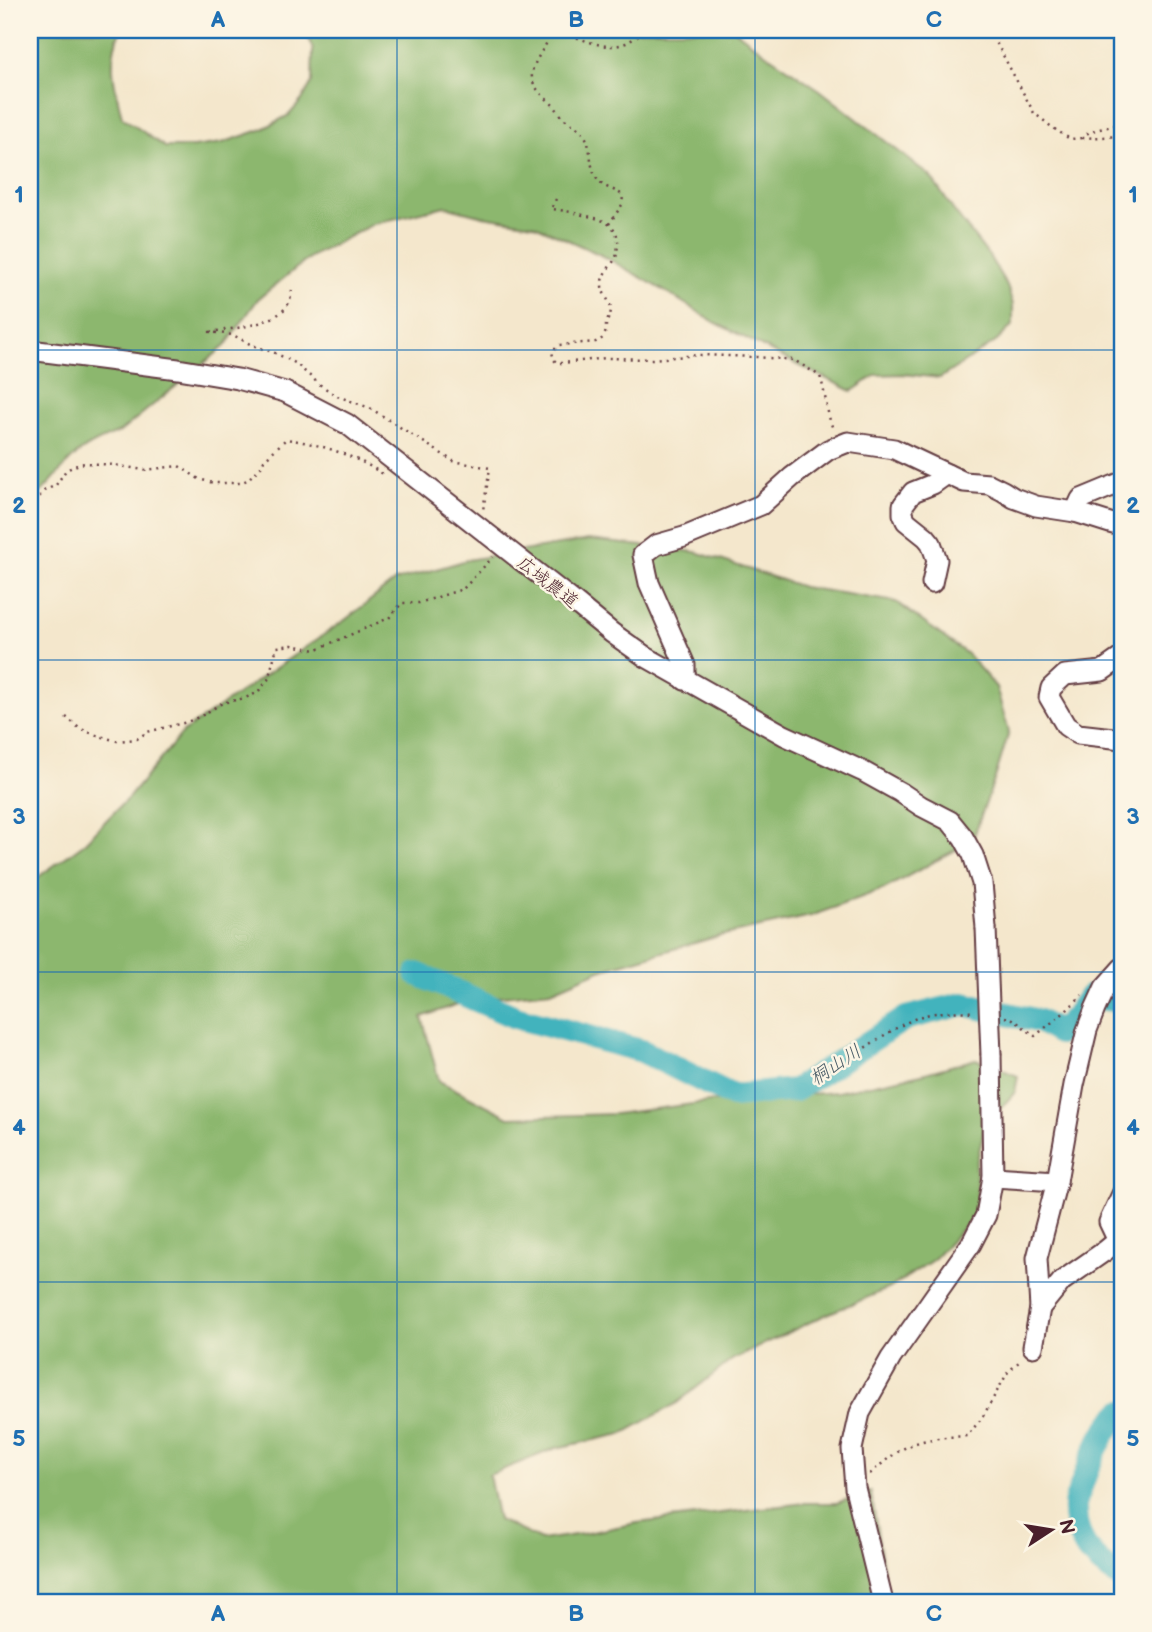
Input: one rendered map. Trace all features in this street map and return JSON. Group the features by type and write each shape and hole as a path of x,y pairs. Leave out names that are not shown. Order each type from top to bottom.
{"street":[{"name":"広域農道","path":"30,350 238,379 285,392 347,424 646,657 784,735 900,792 950,821 963,837 973,855 982,883 986,928 993,1177 986,1215 971,1244 891,1358 860,1413 852,1450 855,1488 883,1602"},
{"path":"685,680 685,665 649,583 643,555 656,545 684,537 761,505 828,450 848,442 894,449 964,482 989,484 1036,506 1075,512 1122,525"},
{"path":"932,583 937,560 931,543 906,521 903,505 913,492 933,484 947,474"},
{"path":"1075,512 1081,499 1122,482"},
{"path":"1122,657 1102,671 1065,675 1051,688 1049,697 1066,726 1078,734 1122,739"},
{"path":"1033,1347 1040,1308 1037,1258 1057,1181 1087,1030 1105,987 1122,968"},
{"path":"1051,1126 1062,1110 1069,1110"},
{"path":"993,1177 1057,1181"},
{"path":"1040,1308 1062,1281 1120,1239 1109,1222 1122,1194"}],"path":[{"path":"609,224 622,205 623,197 618,192 602,186 592,166 588,141 537,88 532,72 537,57 554,30 607,46 624,44 645,30"},
{"path":"992,30 1034,113 1070,139 1122,136"},
{"path":"1083,138 1089,132 1122,123"},
{"path":"556,199 551,209 594,216 609,224 618,241 617,256 606,270 602,281 602,288 612,308 606,334 596,342 559,345 552,352 557,363 607,358 652,359 698,355 794,360 820,376 832,427 837,437 848,442"},
{"path":"292,290 288,306 266,321 210,332 233,335 252,345 275,352 295,363 337,396 370,408 453,461 490,468 480,529"},
{"path":"30,507 44,492 57,485 66,470 86,463 144,470 178,466 199,479 212,483 240,483 261,467 264,460 286,439 328,448 360,460 383,475"},
{"path":"66,717 86,731 117,741 138,739 147,732 182,724 222,703 257,693 268,680 277,647 292,645 315,650 389,618 402,603 419,603 463,590 502,547"},
{"path":"855,1488 893,1453 917,1442 967,1436 982,1418 1008,1372 1033,1347"}],"green space":[{"path":"30,30 121,30 116,41 113,62 122,117 165,147 193,147 222,143 263,129 289,115 312,82 313,50 305,30 735,30 820,90 930,176 989,256 1007,286 1013,305 1013,325 997,341 940,378 903,374 876,375 852,391 716,323 603,256 533,224 483,216 445,206 373,224 310,257 258,299 225,346 120,432 92,444 76,455 30,502"},
{"path":"589,540 696,552 803,587 896,602 967,654 996,687 1009,732 972,841 886,888 811,916 719,936 600,970 551,991 472,999 422,1017 439,1081 509,1117 615,1114 724,1100 837,1092 922,1074 976,1059 1018,1076 1015,1092 985,1126 976,1165 978,1212 934,1259 890,1288 827,1314 733,1359 677,1403 622,1434 556,1448 489,1475 498,1520 541,1540 637,1523 805,1503 836,1503 871,1492 884,1573 884,1602 30,1602 30,883 82,845 129,797 183,732 345,620 395,581 467,560"}],"waterway":[{"name":"桐山川","path":"417,974 515,1017 642,1051 733,1096 795,1090 906,1018 963,1004 1039,1021 1059,1033 1089,997 1122,1001"},
{"path":"1122,1412 1097,1448 1075,1507 1078,1531 1088,1551 1122,1579"}]}
